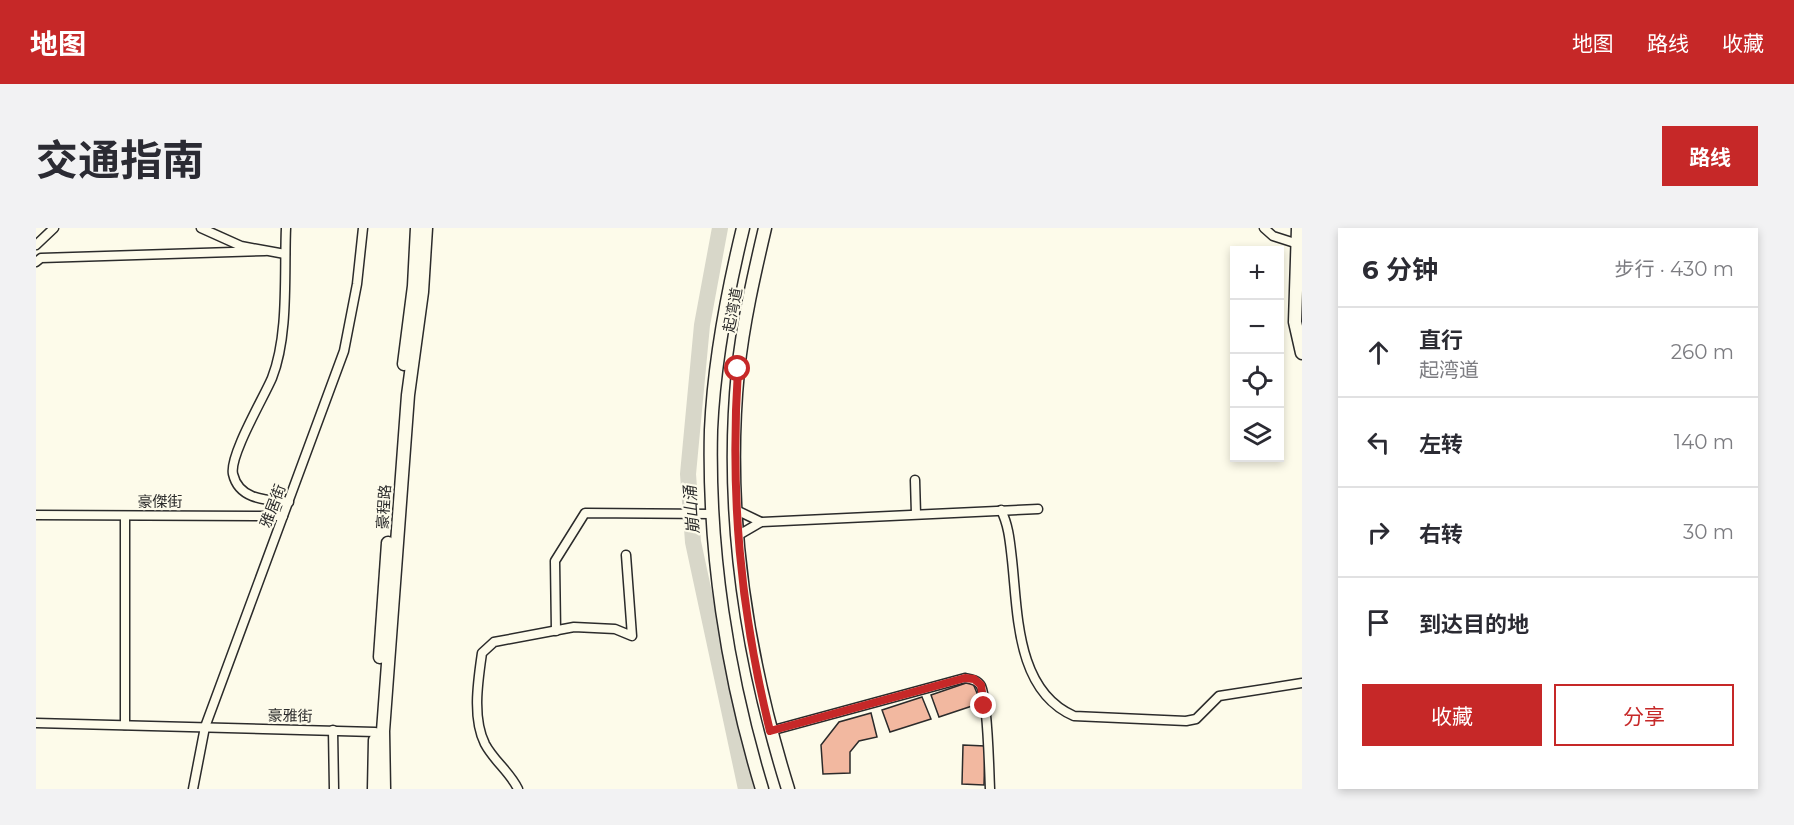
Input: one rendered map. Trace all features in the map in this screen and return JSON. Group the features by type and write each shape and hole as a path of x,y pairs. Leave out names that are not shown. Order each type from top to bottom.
{"street":[{"path":"36,245 54,228"},
{"path":"201,228 241,246 285,254"},
{"path":"286,228 284,319 273,375 238,450 232,471 244,494 263,500 289,502"},
{"name":"雅居街","path":"193,789 206,727 344,351 357,284 363,228"},
{"name":"豪程路","path":"374,789 375,732 400,389 414,286 417,228"},
{"name":"豪程路","path":"384,789 382,731 405,430 423,292 426,228"},
{"name":"起湾道","path":"743,228 727,295 718,360 711,430 707,514 727,645 762,789"},
{"name":"起湾道","path":"766,228 738,369 735,418 737,536 752,659 770,731 788,789"},
{"path":"1264,228 1279,238 1298,244"},
{"path":"1298,228 1295,322 1302,353"},
{"path":"36,262 42,258 266,251"},
{"path":"915,480 916,514"},
{"path":"737,536 761,522 1038,509"},
{"path":"736,510 761,522"},
{"path":"1001,510 1009,531 1022,646 1041,690 1063,711 1074,716 1186,721 1196,719 1218,696 1302,683"},
{"path":"556,631 555,561 585,513 707,514"},
{"name":"豪傑街","path":"36,515 283,516"},
{"path":"125,516 125,725"},
{"path":"518,789 513,777 486,745 478,720 482,652 494,642 574,627 615,629 632,636 626,555"},
{"path":"770,731 965,678 974,679 981,685 990,789"},
{"path":"36,723 206,727"},
{"name":"豪雅街","path":"206,727 375,732"},
{"path":"333,730 334,789"}],"building":[{"path":"972,681 981,703 939,717 931,695"},
{"path":"922,697 931,719 890,732 882,710"},
{"path":"871,713 877,737 859,741 850,752 850,773 823,774 821,745 839,722"},
{"path":"963,745 985,746 984,785 962,784"}],"waterway":[{"name":"崩山涌","path":"720,228 702,325 688,474 693,542 746,789"}],"route":[{"path":"738,369 735,484 743,600 752,659 770,731 965,678 974,679 981,685 984,706"}]}
